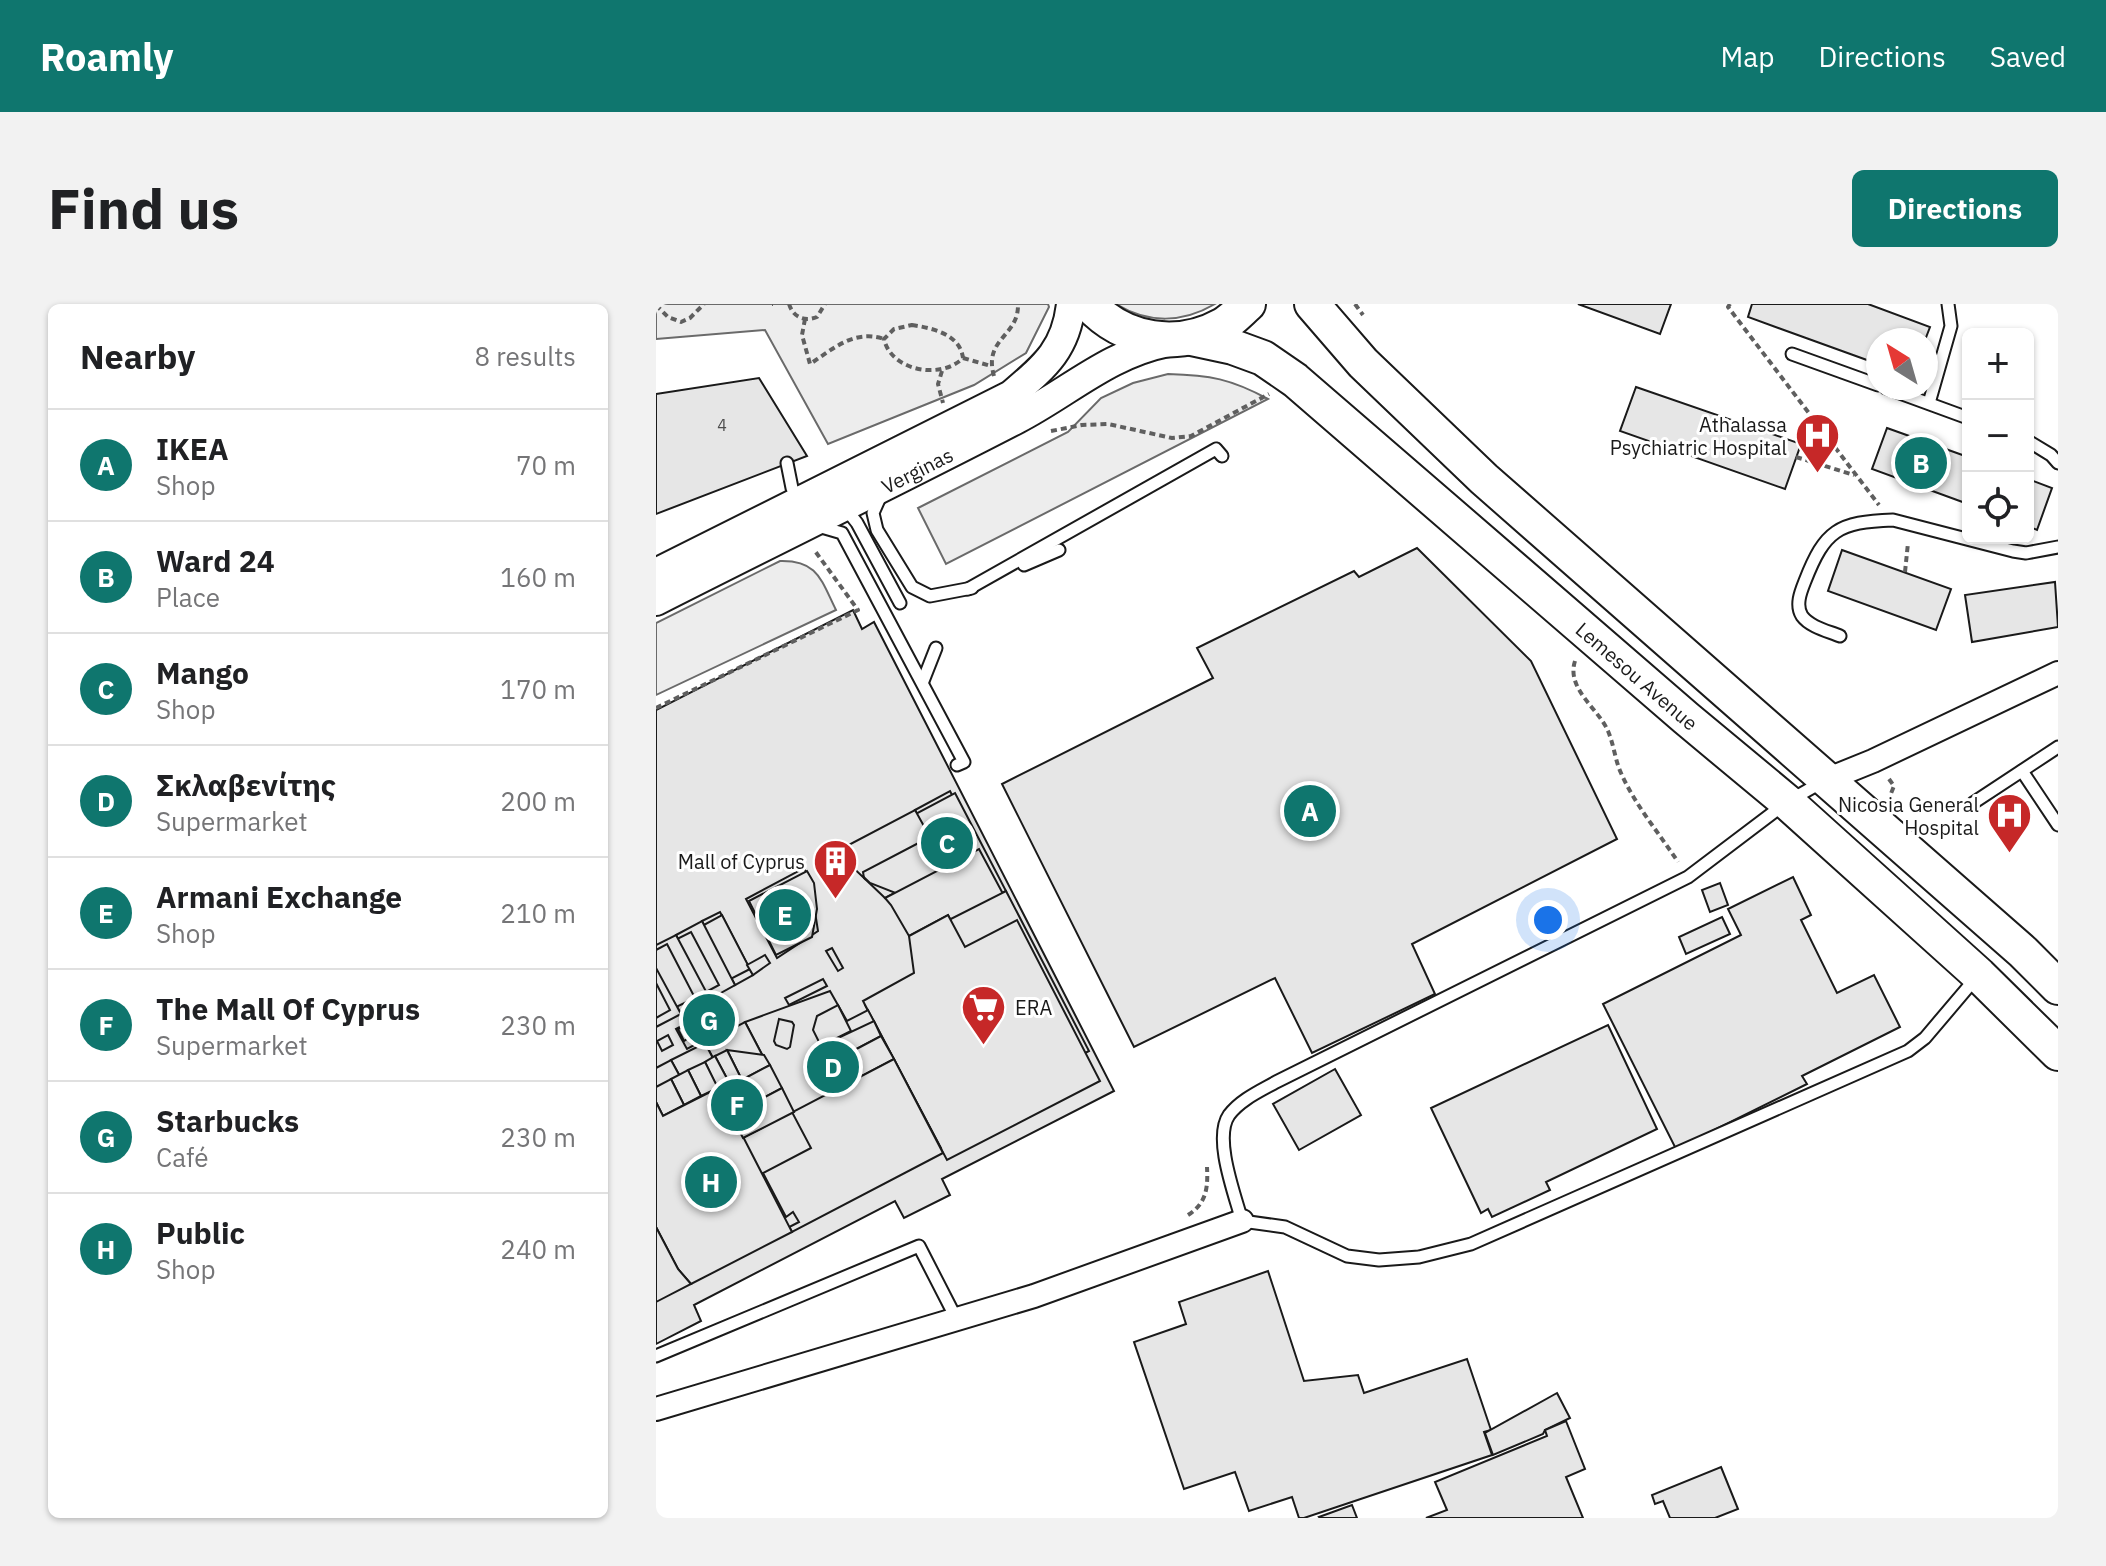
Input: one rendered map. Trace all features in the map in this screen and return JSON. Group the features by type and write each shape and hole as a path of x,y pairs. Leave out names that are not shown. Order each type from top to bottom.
{"main road":[{"name":"Lemesou Avenue","path":"1089,304 1115,326 1144,338 1183,339 1233,347 1263,358 1295,380 1787,802 1979,975 2058,1053"},
{"path":"1183,339 1225,324 1248,304"},
{"path":"1312,304 1363,363 1484,479 2023,952 2058,987"}],"street":[{"name":"Verginas","path":"656,573 800,528 1011,395 1048,364 1069,323 1071,304"},
{"name":"Verginas","path":"656,601 1022,416 1084,376 1141,347 1183,339"},
{"path":"1826,780 1873,761 2058,673"},
{"path":"656,1409 1034,1296 1242,1221"}],"lane":[{"path":"1929,403 1951,326 1948,304"},
{"path":"1792,354 1866,381"},
{"path":"1920,400 1962,416"},
{"path":"2034,445 2058,463"},
{"path":"968,589 1216,449 1222,456"},
{"path":"787,463 800,528 817,526 842,533 964,762 957,765"},
{"path":"885,487 873,513 877,530 912,587 930,596 968,589 1059,550"},
{"path":"840,509 850,514 857,523 900,603"},
{"path":"1840,636 1811,624 1800,611 1801,592 1817,551 1834,533 1844,528 1873,520 1890,520 1909,522 2013,551 2026,553 2058,547"},
{"path":"920,676 936,648"},
{"path":"1973,803 2058,747"},
{"path":"2022,771 2058,825"},
{"path":"1826,780 1787,802 1688,877 1276,1082 1243,1102 1224,1124 1223,1142 1242,1221 1285,1227 1347,1256 1379,1260 1419,1257 1471,1244 1908,1051 1925,1038 1979,975"},
{"path":"1953,893 1976,893 2058,971"},
{"path":"656,1356 919,1246 957,1320"}],"path":[{"path":"656,305 675,322 681,322 704,304"},
{"path":"789,304 794,314 805,319 817,317 825,304"},
{"path":"1000,385 991,366 992,353 997,342 1013,325 1018,304"},
{"path":"1730,304 1728,307 1890,520"},
{"path":"805,319 802,335 810,364 857,336 869,334 884,339"},
{"path":"884,339 894,329 912,325 924,327 955,342 962,350 963,358"},
{"path":"884,339 886,348 904,364 942,371 963,358"},
{"path":"963,358 991,366"},
{"path":"942,371 938,384 946,411"},
{"path":"1046,432 1108,424 1172,438 1191,436 1275,391"},
{"path":"1796,457 1857,476"},
{"path":"1905,572 1909,522"},
{"path":"656,708 858,610 800,528"},
{"path":"1575,661 1572,671 1580,692 1608,731 1620,772 1688,877"}],"shaded area":[{"path":"656,304 1048,304 1049,307 1026,353 974,385 828,444 765,330 656,339"},
{"path":"1116,304 1215,304 1191,315 1166,319 1140,315"},
{"path":"1168,374 1220,379 1268,399 946,564 918,508 1068,432 1101,398 1133,383"},
{"path":"780,561 803,564 817,574 836,610 656,695 656,623"}],"building":[{"path":"1578,304 1671,304 1660,334"},
{"path":"1752,304 1868,304 1930,327 1866,328 1866,360 1748,317"},
{"path":"759,378 807,456 656,514 656,394"},
{"path":"1636,387 1801,444 1785,489 1620,431"},
{"path":"1887,428 1962,455 1962,502 1872,469"},
{"path":"2034,481 2052,488 2037,530 2034,529"},
{"path":"1417,548 1531,661 1617,839 1412,944 1435,994 1312,1053 1275,978 1134,1047 1002,784 1213,678 1197,648 1354,571 1359,577"},
{"path":"1842,550 1951,589 1936,630 1828,591"},
{"path":"2055,582 2058,627 1972,642 1965,595"},
{"name":"Mall of Cyprus","path":"853,610 862,629 874,622 1114,1091 942,1179 950,1195 904,1218 895,1201 694,1305 701,1321 656,1344 656,710"},
{"path":"950,791 979,849 885,898 864,878 863,872 930,837 915,810"},
{"path":"955,793 1006,891 927,931 911,899 870,883 850,864 844,852"},
{"path":"915,810 930,837 863,872 864,878 846,861 841,849"},
{"path":"979,849 1017,920 965,947 948,915 909,936 885,898"},
{"path":"804,868 810,880 818,931 777,958 746,899"},
{"path":"807,871 814,883 817,909 812,937 776,955 749,901"},
{"path":"1793,877 1811,915 1801,920 1837,993 1874,975 1900,1027 1802,1076 1807,1084 1676,1149 1603,1004 1741,935 1728,909"},
{"path":"1720,883 1728,905 1710,912 1702,890"},
{"name":"ERA","path":"1006,891 1089,1051 933,1133 865,1005 917,978 927,931"},
{"path":"720,912 753,975 735,985 702,921"},
{"path":"722,915 750,969 719,985 691,932"},
{"name":"ERA","path":"948,915 965,947 1017,920 1100,1081 947,1160 863,1001 914,973 909,936"},
{"path":"1722,917 1730,934 1686,954 1679,937"},
{"path":"702,921 735,985 710,999 676,935"},
{"path":"691,932 719,985 695,998 667,944"},
{"path":"676,935 710,999 681,1014 656,968 656,945"},
{"path":"667,944 695,998 670,1010 656,983 656,950"},
{"path":"832,948 843,968 838,971 826,951"},
{"path":"765,955 770,963 753,975 747,965"},
{"path":"656,968 681,1014 656,1027"},
{"path":"823,979 827,986 789,1005 785,998"},
{"path":"656,983 670,1010 656,1018"},
{"path":"830,991 847,1021 868,1010 941,1148 799,1222 793,1212 786,1217 763,1173 811,1148 745,1022"},
{"path":"838,1005 851,1031 821,1046 813,1030 817,1016"},
{"path":"715,1009 721,1020 703,1030 697,1019"},
{"path":"779,1019 794,1025 787,1049 774,1041"},
{"path":"874,1021 881,1036 830,1063 821,1046"},
{"path":"689,1022 700,1042 687,1049 676,1029"},
{"path":"745,1022 792,1112 753,1133 705,1043"},
{"path":"688,1025 693,1035 684,1041 678,1029"},
{"path":"1608,1025 1657,1129 1546,1182 1550,1190 1492,1217 1488,1209 1481,1213 1431,1108"},
{"path":"668,1035 673,1045 662,1051 657,1041"},
{"path":"881,1036 894,1059 841,1087 830,1063"},
{"path":"705,1043 752,1133 720,1150 671,1060"},
{"path":"727,1050 764,1055 770,1065 742,1080"},
{"path":"727,1050 742,1080 731,1086 715,1056"},
{"path":"715,1056 731,1086 719,1092 705,1062"},
{"path":"894,1059 943,1153 792,1232 743,1138"},
{"path":"671,1060 720,1150 792,1112 811,1148 763,1173 786,1217 793,1212 799,1222 656,1296 656,1068"},
{"path":"705,1062 718,1088 701,1096 688,1070"},
{"path":"770,1065 782,1088 731,1115 719,1092"},
{"path":"1335,1069 1361,1115 1299,1150 1273,1104"},
{"path":"688,1070 701,1096 684,1105 671,1079"},
{"path":"671,1079 684,1105 663,1116 656,1102 656,1087"},
{"path":"718,1088 792,1232 691,1284 678,1269 656,1227 656,1102 663,1116"},
{"path":"782,1088 794,1112 743,1138 731,1115"},
{"path":"656,1227 678,1269 691,1284 656,1302"},
{"path":"1268,1271 1304,1381 1358,1375 1364,1393 1467,1359 1491,1430 1484,1432 1492,1455 1304,1518 1299,1518 1292,1497 1249,1511 1235,1472 1184,1489 1134,1342 1186,1324 1179,1302"},
{"path":"1557,1393 1570,1418 1545,1430 1543,1434 1493,1455 1485,1433"},
{"path":"1566,1421 1585,1469 1566,1477 1583,1518 1426,1518 1447,1510 1435,1482 1547,1436 1545,1430"},
{"path":"1721,1467 1738,1509 1715,1518 1670,1518 1663,1501 1655,1504 1652,1495"},
{"path":"1352,1505 1357,1518 1319,1517"}],"place":[{"name":"Ward 24","path":"1921,463"},
{"name":"Athalassa Psychiatric Hospital","path":"1818,474"},
{"name":"IKEA","path":"1310,811"},
{"name":"Mango","path":"947,843"},
{"name":"Nicosia General Hospital","path":"2010,855"},
{"name":"Mall of Cyprus","path":"836,900"},
{"name":"Armani Exchange","path":"785,915"},
{"name":"Starbucks","path":"709,1020"},
{"name":"ERA","path":"984,1046"},
{"name":"Σκλαβενίτης","path":"833,1067"},
{"name":"The Mall Of Cyprus","path":"737,1105"},
{"name":"Public","path":"711,1182"}]}
